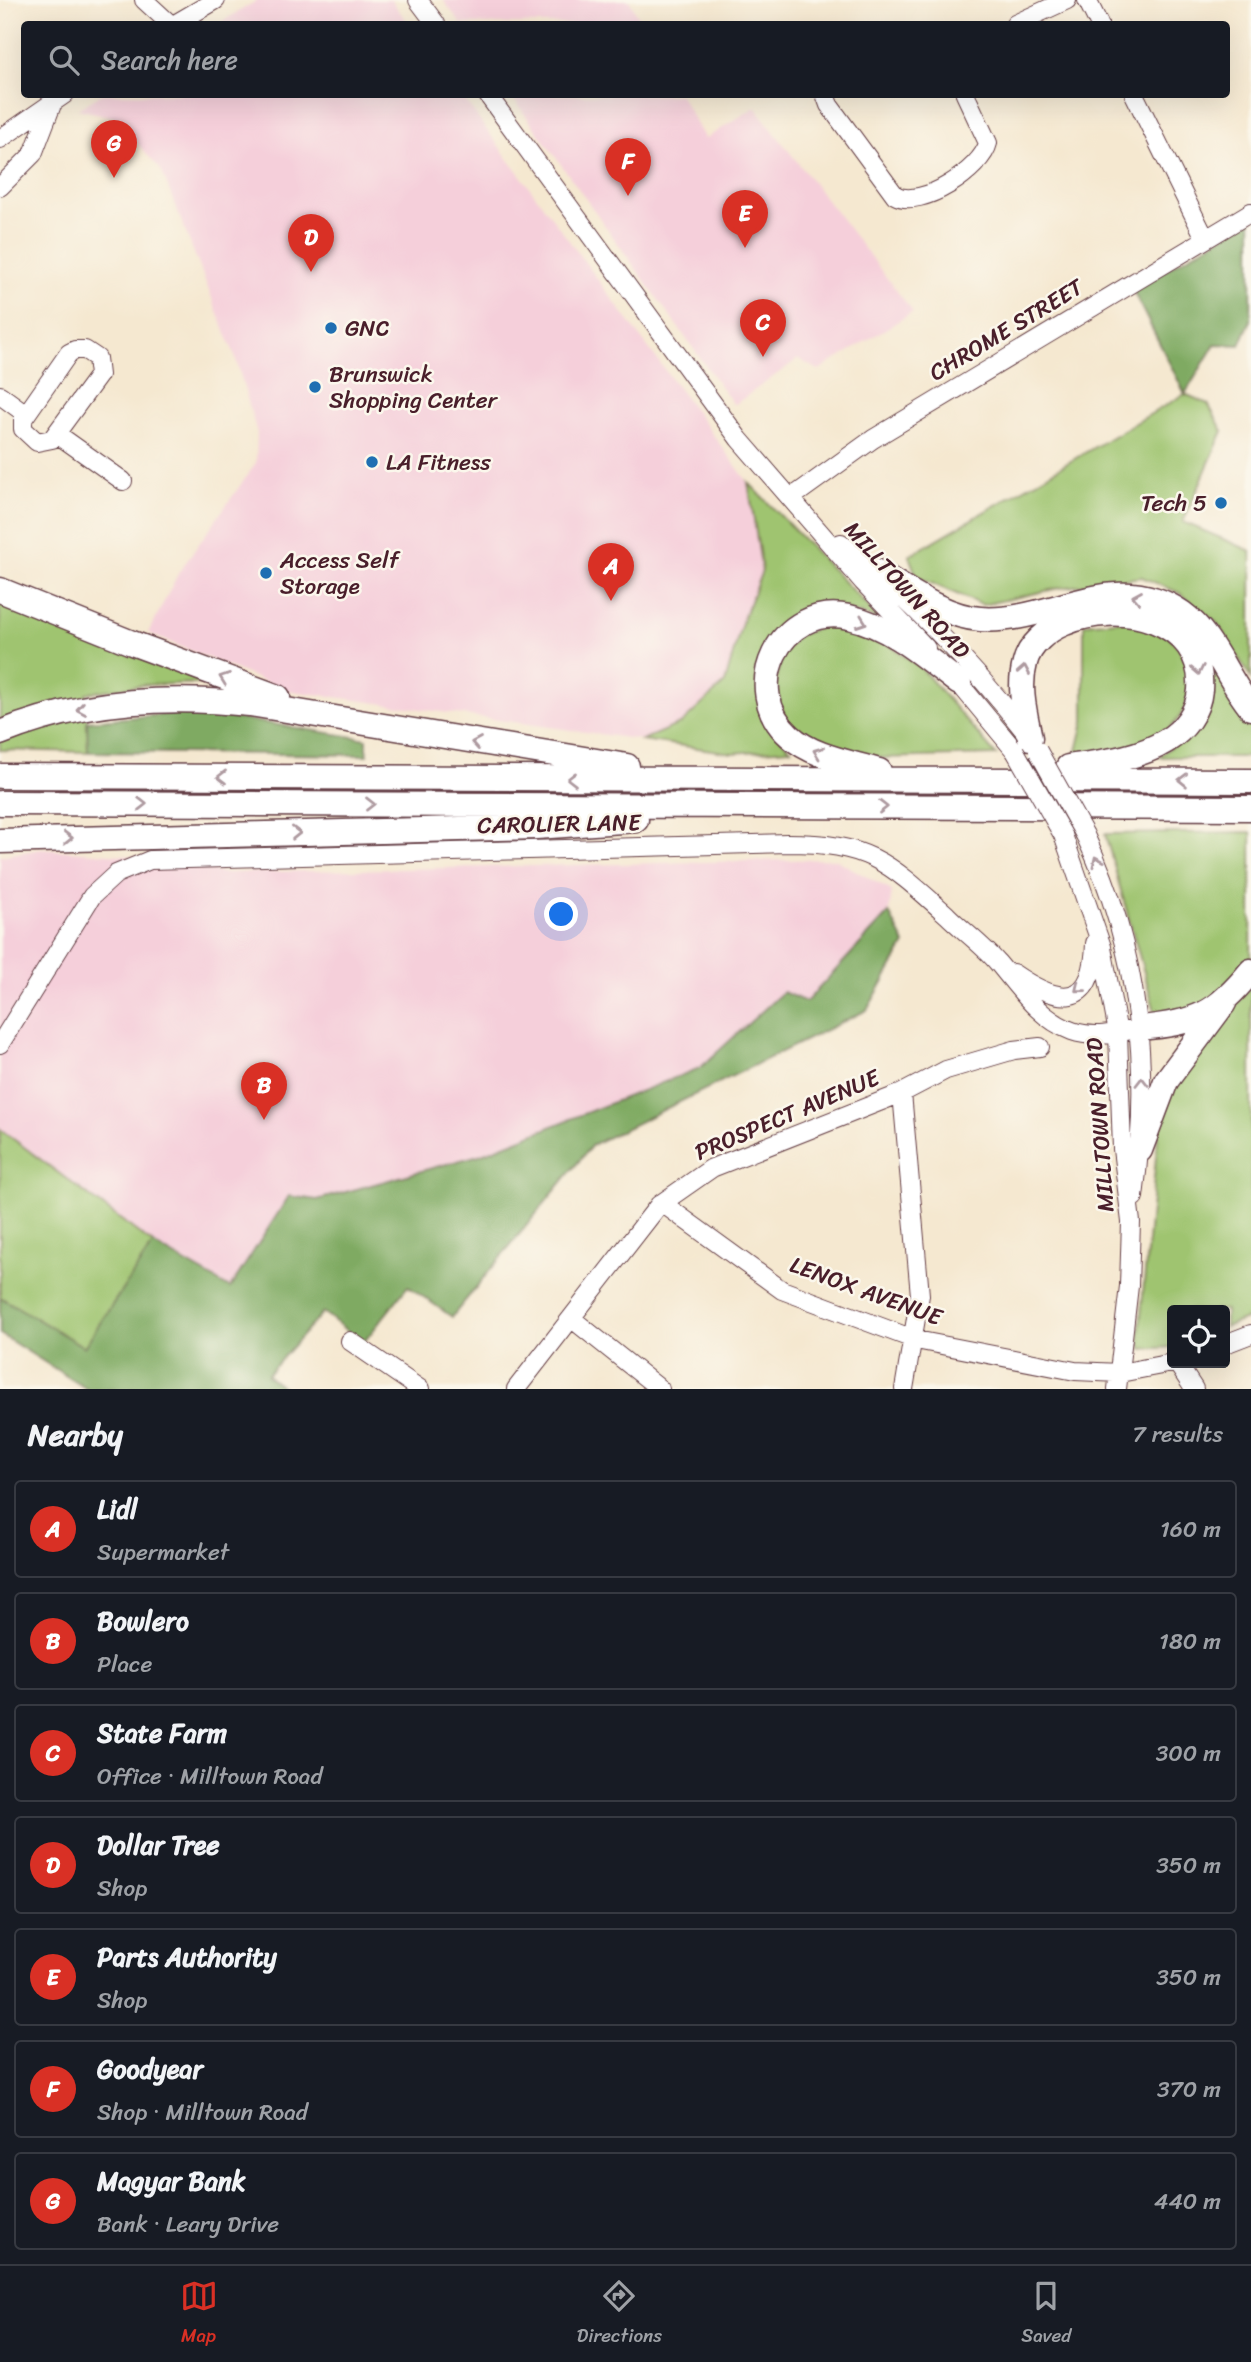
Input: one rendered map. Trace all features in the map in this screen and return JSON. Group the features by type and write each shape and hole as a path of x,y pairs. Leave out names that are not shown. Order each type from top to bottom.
{"highway":[{"path":"874,570 938,606 980,619 1013,617 1100,596 1125,595 1161,602 1181,613 1199,629 1251,708"},
{"path":"0,590 213,674 359,722"},
{"path":"1006,778 1127,757 1168,740 1186,725 1199,698 1200,676 1195,657 1181,636 1171,628 1143,616 1112,612 1083,616 1061,624 1035,643 1026,660 1022,687 1028,747"},
{"path":"907,779 819,752 791,737 777,721 768,701 766,681 773,653 784,637 799,625 820,617 842,616 889,634 959,682"},
{"path":"0,733 67,711 148,700 239,703 581,760 738,780"},
{"path":"0,776 1251,780"},
{"path":"0,803 1251,808"},
{"path":"0,841 536,827 815,806"},
{"path":"1140,1150 1166,1081 1251,971"},
{"path":"1129,1031 1191,1019 1224,1003"}],"street":[{"path":"144,0 167,21"},
{"path":"180,21 216,0"},
{"path":"418,0 434,21"},
{"path":"1022,21 1067,0"},
{"path":"1087,0 1098,21"},
{"path":"0,139 59,98"},
{"path":"0,187 33,154 59,98"},
{"name":"MILLTOWN ROAD","path":"490,98 739,439 863,582 959,682 1028,747 1096,926 1129,1031 1122,1149 1131,1222"},
{"path":"826,98 888,185 903,200 926,198 984,157 988,143 967,98"},
{"path":"1136,98 1205,238"},
{"name":"CHROME STREET","path":"791,498 873,439 1251,212"},
{"path":"80,350 97,358 99,375 57,434 42,442 30,439 23,429 26,414 69,353 80,350"},
{"path":"0,395 26,414"},
{"path":"57,434 123,481"},
{"name":"MILLTOWN ROAD","path":"811,519 874,570 986,685 1085,835 1104,877 1121,928 1140,1150 1131,1222"},
{"name":"CAROLIER LANE","path":"0,1044 99,889 127,868 162,859 827,844 864,852 894,869 995,960 1028,1000 1059,1026 1090,1036 1129,1031"},
{"path":"995,960 1044,993 1059,997 1074,994 1084,986 1093,970 1096,926"},
{"name":"PROSPECT AVENUE","path":"516,1389 662,1203 712,1168 902,1093 946,1070 1014,1050 1040,1047"},
{"path":"902,1093 920,1295 904,1389"},
{"name":"LENOX AVENUE","path":"662,1203 782,1290 912,1339 1118,1381 1167,1366"},
{"path":"1118,1381 1129,1286 1131,1222"},
{"path":"571,1318 660,1389"},
{"path":"1230,1342 1251,1334"},
{"path":"350,1341 420,1389"},
{"path":"1179,1368 1194,1389"}],"shaded area":[{"path":"258,0 391,0 407,21 223,21"},
{"path":"443,0 629,0 640,21 459,21"},
{"path":"96,98 463,98 748,482 762,571 743,619 725,683 682,723 642,740 285,690 148,633 179,572 256,463 257,433 235,356 161,170 113,117 78,109"},
{"path":"513,98 682,98 705,139 755,107 913,312 819,370 798,359 734,405"},
{"path":"41,849 123,855 224,873 835,859 892,891 889,913 806,1002 783,993 700,1068 479,1155 317,1200 289,1196 230,1288 153,1244 0,1129 0,856"}],"green space":[{"path":"1251,220 1251,320 1240,345 1215,344 1185,394 1132,289"},
{"path":"1185,394 1208,404 1223,431 1183,522 1251,551 1251,678 1217,623 1180,593 1142,577 1059,588 982,605 917,577 909,556"},
{"path":"748,482 881,620 826,604 783,621 755,671 765,722 791,749 732,753 642,740 682,723 725,683 743,619 762,571"},
{"path":"0,597 208,683 143,685 86,693 88,752 0,750"},
{"path":"1126,620 1158,629 1174,642 1188,669 1188,699 1173,725 1150,740 1108,751 1076,755 1084,722 1084,624"},
{"path":"828,625 877,636 921,668 996,755 881,758 824,747 788,724 774,688 782,655 798,635"},
{"path":"1205,655 1251,717 1251,757 1158,757 1194,729 1212,697"},
{"path":"197,712 367,739 367,755 88,752 87,721"},
{"path":"1251,832 1251,957 1225,988 1191,1012 1156,1015 1105,834"},
{"path":"889,913 905,944 867,1010 592,1145 452,1317 408,1286 363,1343 323,1312 267,1375 286,1389 87,1389 0,1334 0,1297 84,1347 153,1244 230,1288 289,1196 317,1200 479,1155 700,1068 783,992 806,1002"},
{"path":"1251,985 1251,1317 1230,1325 1230,1305 1167,1305 1167,1347 1142,1349 1139,1336 1159,1125 1167,1097"},
{"path":"0,1129 153,1244 84,1347 0,1297"}],"place":[{"name":"Magyar Bank","path":"114,178"},
{"name":"Goodyear","path":"628,196"},
{"name":"Parts Authority","path":"745,248"},
{"name":"Dollar Tree","path":"311,272"},
{"name":"GNC","path":"331,328"},
{"name":"State Farm","path":"763,357"},
{"name":"Brunswick Shopping Center","path":"315,387"},
{"name":"LA Fitness","path":"372,462"},
{"name":"Tech 5","path":"1221,503"},
{"name":"Access Self Storage","path":"266,573"},
{"name":"Lidl","path":"611,601"},
{"name":"Bowlero","path":"264,1120"}]}
